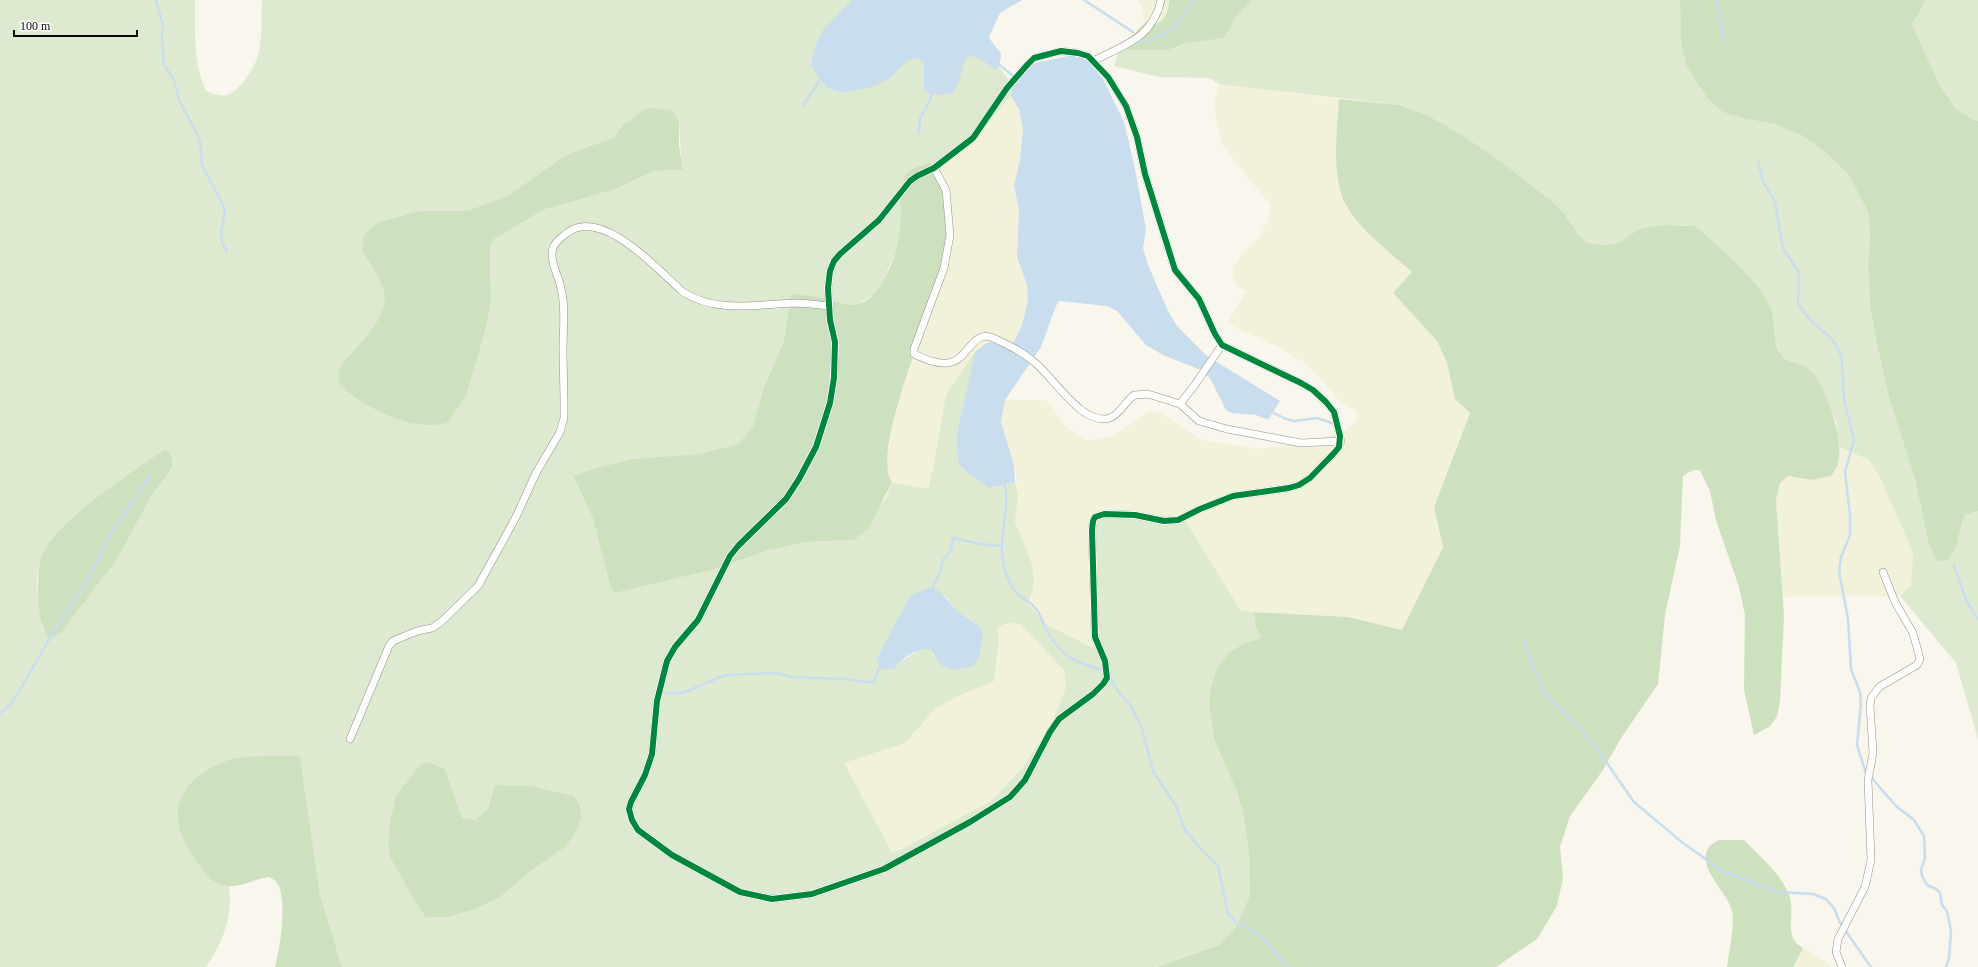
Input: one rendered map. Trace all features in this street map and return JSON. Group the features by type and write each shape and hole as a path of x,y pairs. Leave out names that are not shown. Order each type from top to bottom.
{"street":[{"path":"1093,61 1135,40 1145,32 1154,22 1161,0"},
{"path":"1061,51 1088,56 1093,61 1108,77 1126,106 1137,137 1145,174 1175,270 1199,299 1215,334 1222,345 1313,390 1334,412 1340,442 1335,452 1310,478 1289,488 1233,496 1172,521 1135,515 1104,514 1095,518 1093,521 1092,530 1095,637 1105,661 1108,678 1093,694 1059,720 1050,732 1026,780 1019,789 1010,797 970,822 884,869 812,894 772,899 740,892 672,854 649,839 638,830 632,820 629,809 645,775 652,754 657,701 667,661 675,647 698,620 730,556 738,546 786,499 799,479 816,447 830,403 834,378 835,342 828,288 830,271 834,261 879,220 910,181 934,168 973,138 1007,88 1034,58 1061,51"},
{"path":"934,168 946,190 950,235 944,268 914,349 914,354 940,363 951,363 963,355 973,342 980,338 992,337 1033,361 1076,406 1097,419 1112,417 1134,395 1148,394 1180,404 1199,420 1227,429 1301,443 1340,442"},
{"path":"350,739 389,646 393,641 417,631 432,628 442,622 478,586 516,517 536,473 560,432 564,418 564,310 561,288 553,257 553,248 557,240 571,230 580,227 599,228 610,232 626,241 683,292 693,298 705,302 738,306 794,303 830,306"},
{"path":"1180,404 1222,345"},
{"path":"1842,967 1836,952 1838,939 1865,887 1871,860 1868,780 1872,753 1871,698 1879,686 1916,665 1920,659 1913,633 1895,602 1883,572"}],"green space":[{"path":"0,0 195,0 196,46 202,80 206,91 222,96 232,93 241,85 257,59 261,37 262,0 992,0 975,38 1012,83 1011,96 981,131 939,167 900,230 897,248 882,283 875,294 858,304 846,304 829,299 791,294 784,339 764,387 753,426 738,444 698,454 632,459 589,470 573,477 593,519 600,544 767,551 807,542 853,540 886,498 892,482 928,489 934,465 946,395 975,352 970,377 989,488 1015,482 1018,494 1015,522 1031,561 1034,577 1033,589 1028,604 1048,625 1099,651 1092,581 1094,542 1100,512 1111,511 1132,511 1185,520 1241,611 1254,612 1256,627 1261,638 1243,644 1209,704 1214,739 1237,792 1243,812 1249,852 1250,895 1236,927 1219,945 1155,967 342,967 320,895 300,756 262,756 223,885 229,885 230,897 230,908 226,928 218,947 206,967 0,967","holes":["646,108 679,121 682,170 653,171 616,189 543,210 493,240 490,249 491,304 466,396 341,366 370,334 382,314 385,305 384,289 380,277 362,252 420,211 467,211 509,195 597,145 614,138 623,125","172,468 150,498 118,558 61,633 43,631 40,616 37,579 39,565 43,555 63,527 81,510 107,493","945,596 959,612 975,623 982,636 934,657 931,649 926,649 917,651 896,664 879,665 879,654 886,644","1006,623 1020,624 1064,670 1066,687 1051,726 1022,768 991,801 898,851 892,852 844,763 905,743 935,709 960,695 994,681 999,637 996,629","445,769 462,818 475,820 488,809 496,785 580,805 576,828 565,845 500,897 388,840 395,798"]},
{"path":"1138,0 1169,0 1168,12 1163,22 1148,25 1144,20 1141,4"},
{"path":"1169,0 1253,0 1237,16 1224,38 1189,42 1168,50 1130,50 1123,45 1146,22 1154,25 1161,21 1166,16"},
{"path":"1253,0 1680,0 1681,42 1747,119 1774,124 1801,135 1824,151 1849,175 1868,212 1870,235 1868,264 1870,305 1877,345 1889,398 1915,479 1928,542 1959,537 1960,526 1965,515 1978,511 1978,739 1956,663 1900,596 1911,586 1913,555 1879,475 1869,460 1839,447 1836,421 1819,383 1810,370 1789,361 1780,354 1775,338 1774,321 1770,307 1752,281 1695,226 1682,225 1639,229 1618,243 1604,245 1587,243 1578,234 1563,212 1496,158 1427,115 1399,105 1219,84 1209,78 1159,77 1114,66 1121,43 1130,50 1168,50 1189,42 1224,38 1237,16"},
{"path":"1680,0 1925,0 1919,14 1912,24 1940,86 1956,109 1975,121 1978,121 1978,511 1965,515 1955,550 1948,560 1937,561 1928,542 1915,479 1889,398 1870,305 1868,264 1870,235 1868,212 1849,175 1824,151 1801,135 1774,124 1747,119 1723,112 1709,100 1687,67 1681,42"},
{"path":"1925,0 1978,0 1978,121 1975,121 1956,109 1940,86 1912,24 1919,14"},
{"path":"1219,84 1339,99 1336,143 1337,167 1364,228 1412,272 1419,320 1437,341 1447,363 1455,399 1470,412 1434,507 1443,547 1402,630 1348,617 1241,611 1185,520 1131,511 1106,511 1100,651 1048,625 1028,604 1033,589 1034,576 1031,561 1015,522 1018,494 1014,465 1001,422 1005,400 1042,400 1049,402 1066,427 1087,440 1110,437 1149,412 1161,413 1202,440 1258,449 1306,443 1348,429 1356,420 1356,413 1353,409 1338,400 1324,382 1305,363 1280,348 1227,323 1246,292 1239,287 1232,275 1234,267 1240,257 1259,237 1268,220 1271,205 1222,144 1215,113 1215,101"},
{"path":"1011,96 1019,109 1023,130 1020,159 1014,186 1019,209 1017,257 1027,285 1028,300 1023,322 1015,340 1008,347 934,466 928,489 892,482 887,469 887,456 897,406 938,288 949,196 939,167 981,131"},
{"path":"1339,99 1399,105 1427,115 1460,134 1496,158 1550,200 1563,212 1578,234 1587,243 1604,245 1618,243 1639,229 1661,225 1695,226 1738,264 1766,299 1771,309 1776,343 1783,357 1791,362 1808,368 1817,379 1829,403 1837,431 1839,456 1837,467 1831,476 1812,480 1788,476 1780,483 1776,500 1784,616 1780,701 1777,717 1769,727 1754,735 1744,690 1745,615 1739,587 1716,520 1710,491 1700,470 1693,470 1683,476 1680,546 1665,615 1658,684 1621,738 1603,770 1570,816 1560,847 1563,878 1557,906 1537,939 1496,967 1156,967 1219,945 1236,927 1250,895 1249,852 1243,812 1237,792 1214,739 1209,704 1211,688 1217,668 1229,653 1243,644 1261,638 1256,627 1254,612 1348,617 1402,630 1443,547 1434,507 1470,413 1455,399 1447,363 1437,341 1393,293 1412,272 1370,235 1351,213 1344,202 1340,190 1337,168 1336,145"},
{"path":"646,108 671,110 679,121 679,146 683,170 653,171 616,189 543,210 493,240 490,249 491,304 483,338 466,396 447,423 433,425 419,424 389,416 362,401 339,384 339,372 341,366 370,332 383,309 383,289 379,278 362,252 364,235 379,222 420,211 467,211 509,195 564,157 576,151 614,138 623,125"},
{"path":"930,163 939,167 949,195 949,244 944,266 909,368 890,438 887,464 892,482 869,528 854,540 807,542 766,551 711,570 614,593 610,584 593,519 573,476 589,470 632,459 698,454 738,444 753,426 764,387 784,340 791,294 819,297 846,304 857,304 866,301 874,294 887,273 899,238 902,188 906,175 914,168"},
{"path":"1839,447 1869,460 1879,475 1908,541 1913,555 1911,586 1900,596 1782,597 1776,500 1780,483 1788,476 1812,480 1831,476 1837,465"},
{"path":"164,450 168,451 172,458 172,468 150,498 118,558 61,633 49,639 42,624 38,596 39,566 45,549 54,536 82,509"},
{"path":"1006,623 1020,624 1064,670 1066,687 1051,726 1022,768 991,801 898,851 892,852 844,763 905,743 935,709 960,695 996,628"},
{"path":"262,756 300,756 320,895 342,967 275,967 281,937 283,911 280,890 277,883 269,877 234,886 217,883 209,877 194,858 185,843 179,828 178,814 180,801 186,790 195,779 207,770 227,760"},
{"path":"428,762 445,769 462,818 475,820 488,809 495,785 531,786 573,796 580,805 581,818 575,834 565,847 529,872 500,897 475,909 447,917 426,917 390,857 388,840 395,798 420,765"},
{"path":"1719,840 1744,840 1777,874 1787,890 1791,905 1791,933 1797,944 1803,948 1793,967 1727,967 1732,930 1732,911 1706,863 1706,855 1709,847"},
{"path":"1803,948 1825,961 1831,967 1793,967"}],"water":[{"path":"852,0 1022,0 1000,13 989,37 1001,54 1000,63 997,70 978,58 970,56 966,57 958,84 952,93 937,95 924,91 924,63 918,58 907,61 889,79 872,87 844,93 827,88 816,74 811,64 815,47 822,31"},
{"path":"1073,55 1087,60 1103,79 1124,122 1134,164 1146,229 1143,248 1148,265 1168,311 1177,326 1207,356 1280,401 1268,420 1256,415 1231,413 1226,410 1210,378 1201,370 1163,355 1146,345 1117,311 1107,306 1059,301 1041,347 1005,400 1001,422 1014,465 1015,482 989,488 968,473 959,464 956,439 975,352 988,342 1008,347 1015,340 1023,322 1028,300 1027,285 1017,257 1019,209 1014,186 1020,159 1023,130 1019,109 1011,96 1012,86 1031,64"},
{"path":"928,588 938,590 959,612 980,627 983,636 979,656 975,665 967,668 953,670 948,669 939,662 931,649 926,649 910,654 894,669 884,669 879,666 877,658 910,596"}],"waterway":[{"path":"156,0 163,25 162,39 164,65 174,80 179,100 200,140 202,165 225,209 221,233 222,242 227,253"},
{"path":"1084,0 1133,32"},
{"path":"1143,41 1161,36 1174,28 1194,0"},
{"path":"1717,0 1725,45"},
{"path":"997,63 1012,75"},
{"path":"803,105 822,77"},
{"path":"919,133 920,118 929,103 932,92"},
{"path":"1758,162 1763,181 1775,202 1783,248 1799,273 1798,303 1810,320 1832,339 1839,350 1842,361 1844,400 1854,440 1845,472 1850,515 1850,535 1841,557 1839,571 1848,619 1851,669 1860,692 1861,704 1857,745 1866,773"},
{"path":"1270,411 1286,419 1294,421 1317,418 1335,424"},
{"path":"0,713 10,705 21,688 51,636 87,582 109,537 151,475"},
{"path":"1004,482 1006,491 1006,509 1002,536 1002,554 1005,570 1011,585 1017,593 1032,604 1038,611 1045,628 1056,645 1062,651 1082,664 1101,670"},
{"path":"931,591 941,570 943,560 951,550 953,538 980,544 1001,546"},
{"path":"1954,565 1966,600 1978,619"},
{"path":"1524,640 1544,694 1571,719 1593,743 1634,802 1683,843 1724,872 1777,892 1813,894 1826,899 1834,908 1840,923 1871,967"},
{"path":"666,693 683,693 725,675 776,673 792,677 843,679 874,683 877,672 882,665"},
{"path":"1110,677 1119,693 1131,706 1142,729 1153,771 1176,806 1184,828 1194,841 1218,866 1228,914 1235,921 1262,937 1288,967"},
{"path":"1870,776 1896,806 1914,820 1924,836 1925,858 1921,870 1922,876 1927,885 1936,889 1940,893 1942,905 1947,911 1951,931 1949,959 1946,967"}],"cycle path":[{"path":"1061,51 1088,56 1108,77 1126,106 1137,137 1145,174 1175,270 1199,299 1215,334 1222,345 1313,390 1334,412 1340,436 1339,447 1310,478 1299,485 1289,488 1233,496 1200,509 1178,520 1164,521 1135,515 1104,514 1095,517 1092,530 1095,637 1105,661 1107,678 1093,694 1059,719 1050,732 1025,780 1010,797 970,822 884,869 812,894 772,899 740,892 672,855 638,830 632,820 629,809 631,802 645,775 652,754 657,701 667,661 675,647 698,620 730,556 738,546 786,499 799,479 816,447 830,403 834,378 835,342 830,320 828,288 830,271 834,261 879,220 910,181 934,168 973,138 1007,88 1034,58 1061,51"}]}
